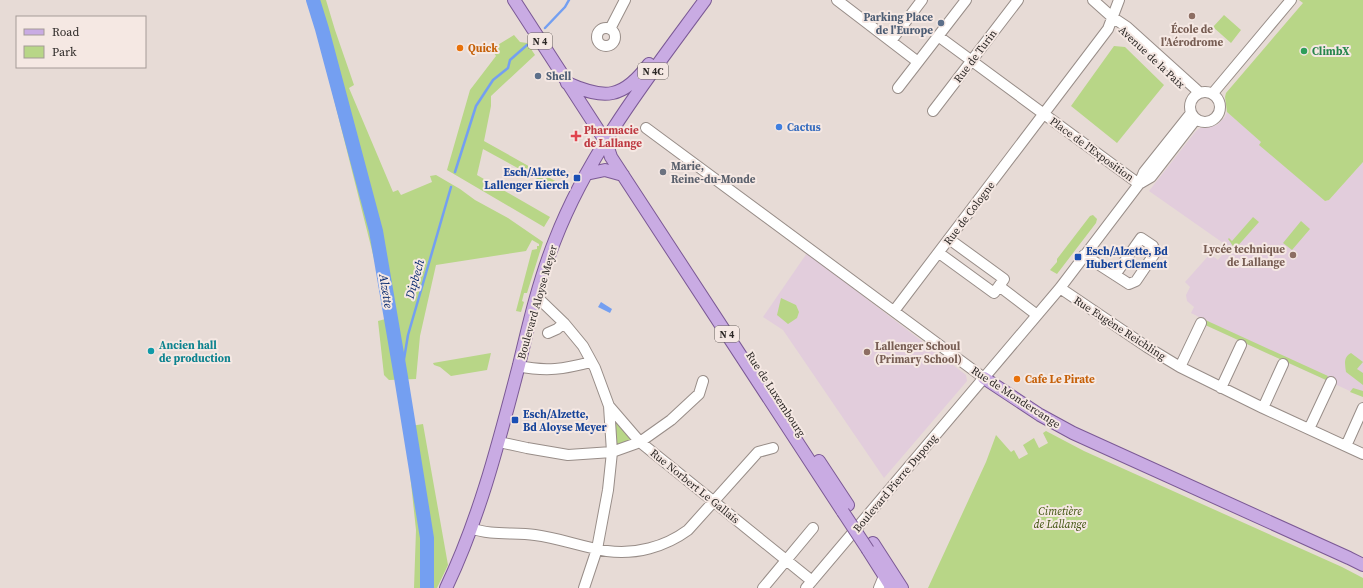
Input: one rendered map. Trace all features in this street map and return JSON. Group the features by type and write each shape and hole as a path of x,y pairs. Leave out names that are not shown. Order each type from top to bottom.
{"main road":[{"name":"Rue de Luxembourg","path":"514,0 566,83 606,142 611,157 846,508"},
{"path":"566,83 595,94 615,92 628,87 640,76 673,31 704,1"},
{"name":"N 4C","path":"606,142 624,112 704,1"},
{"name":"Rue de Luxembourg","path":"606,142 618,152 870,547 898,586"},
{"name":"Boulevard Aloyse Meyer","path":"446,588 471,528 486,484 499,442 536,296 555,239 567,211 586,174 606,142"},
{"path":"586,174 605,170 623,175"},
{"name":"Rue de Mondercange","path":"984,378 1040,415 1078,436 1363,566"},
{"name":"Rue de Luxembourg","path":"870,547 884,576 898,586"}],"street":[{"path":"610,29 625,0"},
{"path":"838,0 918,62"},
{"path":"891,41 922,0"},
{"path":"898,88 966,0"},
{"name":"Rue de Turin","path":"933,111 1018,0"},
{"name":"Avenue de la Paix","path":"1093,0 1112,17 1127,27 1196,94"},
{"name":"Place de l'Exposition","path":"1119,0 1108,29 1044,114 1139,184"},
{"path":"1213,93 1291,0"},
{"path":"938,36 1044,114"},
{"path":"1208,92 1213,93 1217,96 1220,105 1218,114 1215,118 1208,122 1199,121 1193,116 1189,104 1196,94 1208,92"},
{"name":"Rue de Cologne","path":"894,311 1044,114"},
{"name":"Boulevard Pierre Dupong","path":"809,585 1060,288 1139,184 1151,177 1193,116"},
{"name":"Rue de Mondercange","path":"646,128 984,378"},
{"path":"1084,255 1115,275 1130,284 1136,281 1155,253 1153,246 1141,238 1115,275"},
{"path":"939,253 994,293 1004,279 949,239"},
{"path":"999,286 1037,315"},
{"name":"Rue Eugène Reichling","path":"1060,288 1147,347 1180,367 1263,408 1363,454"},
{"path":"536,296 564,323 583,346 609,406 612,452 608,490 597,549 584,588"},
{"path":"548,333 557,329 564,323"},
{"path":"1180,367 1201,323"},
{"path":"1221,388 1241,345"},
{"path":"518,366 548,370 591,362"},
{"path":"1263,408 1283,364"},
{"path":"499,442 568,455 612,452 640,442 671,420 699,394 703,381"},
{"path":"1309,429 1330,382"},
{"name":"Rue Norbert Le Gallais","path":"609,406 640,442 786,560 809,585"},
{"path":"1346,446 1363,408"},
{"path":"471,528 481,532 523,533 548,537 609,551 624,552 642,550 662,545 676,539 688,530 758,452 773,448"},
{"path":"763,588 813,528"},
{"path":"879,588 884,576"}],"shaded area":[{"name":"Lycée technique de Lallange","path":"1227,112 1262,142 1260,145 1325,201 1329,200 1363,162 1363,397 1203,324 1201,318 1191,313 1194,307 1187,301 1186,295 1190,287 1185,282 1210,254 1218,260 1227,249 1226,245 1149,191 1196,131 1200,128 1217,125 1225,117"},
{"name":"Lallenger Schoul (Primary School)","path":"807,253 966,375 967,381 884,478 783,330 763,317"}],"green space":[{"path":"309,0 326,0 354,85 349,88 393,192 398,190 401,195 432,182 430,176 436,175 475,200 508,218 543,242 527,293 524,293 522,301 524,302 521,312 516,311 532,250 537,249 537,246 539,246 539,244 532,240 526,251 436,265 420,336 416,379 389,380 384,375 378,321 389,318"},
{"path":"1299,0 1363,0 1363,162 1329,200 1325,201 1259,145 1261,142 1227,112 1225,97 1226,93 1303,3"},
{"path":"1224,15 1241,30 1231,43 1213,27"},
{"path":"514,35 520,42 527,43 535,55 491,96 491,106 484,141 557,182 554,188 483,149 477,175 550,217 544,227 447,170 470,90 496,56 491,49"},
{"path":"1114,46 1125,47 1164,85 1117,143 1071,106"},
{"path":"1093,215 1097,219 1096,223 1057,274 1050,270 1090,216"},
{"path":"1253,217 1259,222 1235,249 1228,239 1229,238 1232,241"},
{"path":"1301,221 1310,229 1292,250 1283,243"},
{"path":"781,298 796,305 799,312 797,318 788,324 777,315"},
{"path":"1201,318 1328,376 1326,380 1203,324"},
{"path":"491,353 487,370 451,376 433,363"},
{"path":"1351,353 1363,362 1357,369 1363,373 1363,385 1346,372 1346,359"},
{"path":"1353,388 1363,391 1363,397 1350,392"},
{"path":"614,418 632,441 616,446"},
{"path":"423,424 448,565 437,588 414,588 416,530 405,427"},
{"name":"Cimetière de Lallange","path":"1046,431 1084,451 1342,567 1363,578 1363,588 928,588 986,462 996,435 1011,452 1014,450 1019,459 1028,454 1023,445 1034,438 1039,448 1048,443 1043,433"}],"water":[{"path":"601,302 612,309 610,313 598,307"}],"waterway":[{"name":"Alzette","path":"313,0 376,231 427,538 427,588"},
{"name":"Dipbech","path":"545,28 565,7 569,0"},
{"name":"Dipbech","path":"455,172 476,106 493,80 508,68 510,60 527,45"},
{"name":"Dipbech","path":"401,377 408,335 451,187"}],"place":[{"name":"École de l'Aérodrome","path":"1192,16"},
{"name":"Parking Place de l'Europe","path":"941,23"},
{"name":"Quick","path":"460,48"},
{"name":"ClimbX","path":"1304,51"},
{"name":"Shell","path":"538,76"},
{"name":"Cactus","path":"779,127"},
{"name":"Pharmacie de Lallange","path":"576,136"},
{"name":"Marie, Reine-du-Monde","path":"663,172"},
{"name":"Esch/Alzette, Lallenger Kierch","path":"577,178"},
{"name":"Lycée technique de Lallange","path":"1293,255"},
{"name":"Esch/Alzette, Bd Hubert Clement","path":"1078,257"},
{"name":"Ancien hall de production","path":"151,351"},
{"name":"Lallenger Schoul (Primary School)","path":"867,352"},
{"name":"Cafe Le Pirate","path":"1017,379"},
{"name":"Esch/Alzette, Bd Aloyse Meyer","path":"515,420"}]}
